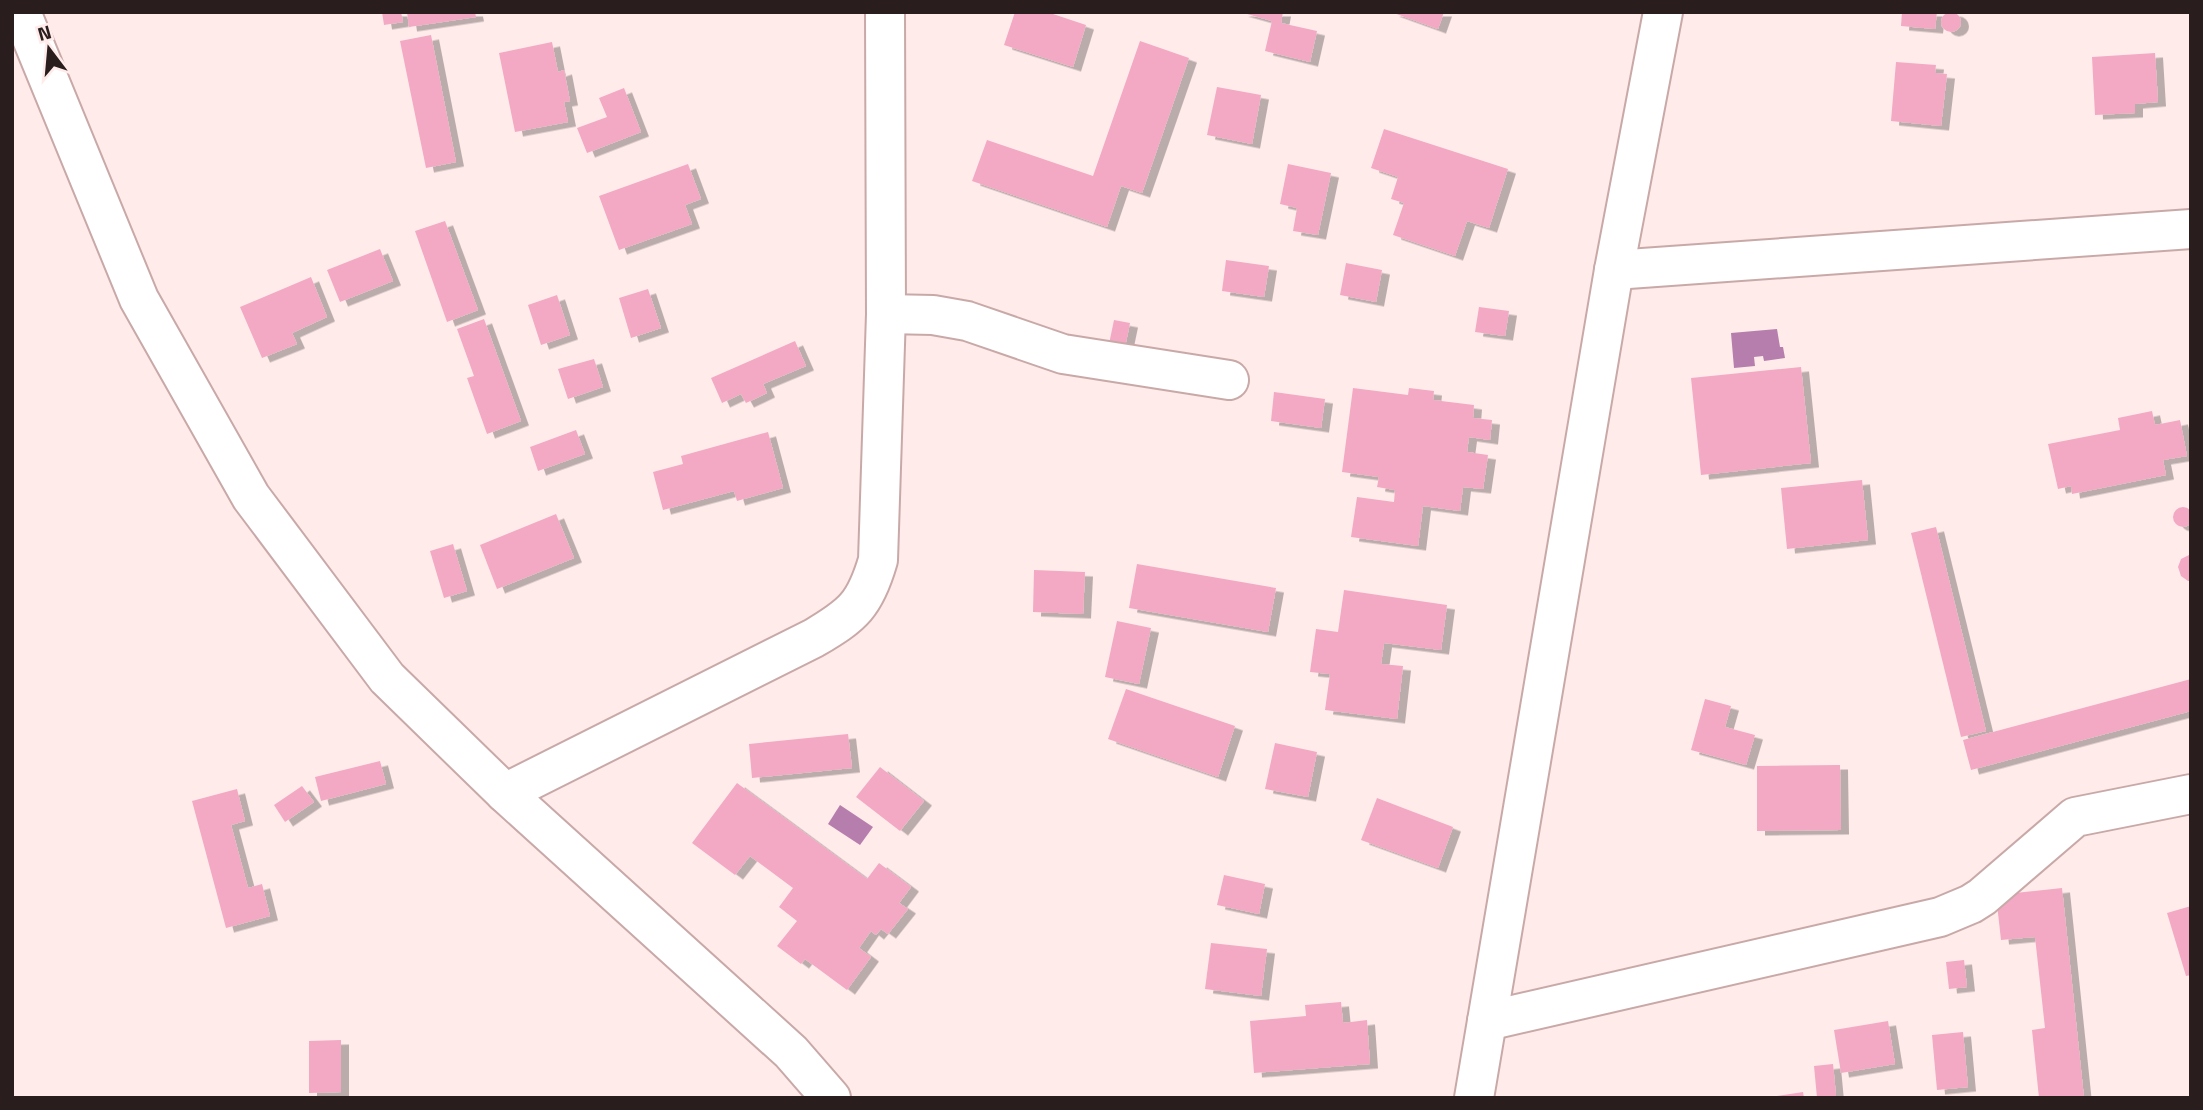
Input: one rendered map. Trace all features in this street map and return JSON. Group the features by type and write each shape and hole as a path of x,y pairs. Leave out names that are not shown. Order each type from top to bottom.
{"street":[{"path":"21,12 139,299 251,497 387,678 505,793 791,1052 831,1098"},
{"path":"505,793 814,638 846,619 871,583 878,560 886,314 885,12"},
{"path":"1474,1098 1614,270 1663,12"},
{"path":"1614,270 2191,229"},
{"path":"886,314 933,315 967,321 1063,354 1229,380"},
{"path":"1487,1021 1940,917 1982,897 2074,817 2191,794"}],"shaded area":[{"path":"1777,329 1785,358 1764,361 1763,356 1754,357 1755,366 1734,368 1731,333"},
{"path":"840,805 873,827 860,845 828,824"}],"building":[{"path":"382,12 401,12 403,22 384,25"},
{"path":"407,12 475,12 476,17 409,27"},
{"path":"1015,12 1047,12 1086,25 1073,67 1004,45"},
{"path":"1240,12 1283,12 1281,23 1317,31 1310,62 1265,51 1272,21"},
{"path":"1391,12 1444,12 1438,29"},
{"path":"1902,12 1937,12 1935,29 1901,26"},
{"path":"1947,12 1955,12 1961,22 1955,32 1947,32 1941,26 1941,18"},
{"path":"431,35 456,162 426,168 400,41"},
{"path":"1140,41 1189,58 1142,193 1121,186 1107,227 972,181 987,140 1093,176"},
{"path":"552,42 558,72 564,70 570,101 564,102 568,122 515,132 499,53"},
{"path":"2155,53 2158,102 2135,104 2135,113 2095,115 2092,57"},
{"path":"1896,62 1936,65 1935,73 1947,74 1941,126 1891,121"},
{"path":"1217,87 1261,95 1252,144 1207,135"},
{"path":"624,88 641,132 587,153 577,128 607,117 599,98"},
{"path":"1384,129 1508,169 1489,228 1467,221 1455,256 1393,235 1404,203 1391,199 1398,177 1371,168"},
{"path":"688,164 701,199 685,205 692,224 619,250 599,196"},
{"path":"1288,164 1331,173 1318,235 1293,231 1297,208 1280,204"},
{"path":"445,221 478,310 447,322 415,231"},
{"path":"380,249 393,281 340,302 327,270"},
{"path":"1226,260 1269,266 1264,297 1222,291"},
{"path":"1346,263 1382,270 1376,302 1340,295"},
{"path":"311,277 327,317 292,333 297,344 262,358 240,307"},
{"path":"648,289 661,328 631,338 619,298"},
{"path":"557,295 570,335 541,345 528,305"},
{"path":"1479,307 1509,311 1505,336 1475,332"},
{"path":"484,319 521,421 487,434 467,378 474,376 457,329"},
{"path":"1114,320 1130,323 1125,347 1109,344"},
{"path":"795,341 806,366 763,384 767,393 746,403 741,394 722,403 711,378"},
{"path":"594,359 603,387 568,399 558,369"},
{"path":"1801,367 1811,463 1701,475 1691,378"},
{"path":"1353,388 1408,395 1409,388 1434,391 1433,400 1474,405 1473,418 1492,420 1490,440 1469,437 1467,452 1488,455 1483,489 1463,487 1460,511 1423,506 1418,546 1351,537 1357,497 1394,502 1395,490 1377,487 1379,477 1342,472"},
{"path":"1274,392 1325,399 1321,428 1271,421"},
{"path":"2152,411 2155,425 2180,420 2187,456 2163,460 2166,475 2072,494 2071,486 2058,489 2048,444 2120,430 2118,418"},
{"path":"576,430 585,454 538,471 530,447"},
{"path":"768,432 783,488 737,501 734,491 663,510 653,472 683,464 681,456"},
{"path":"1862,480 1868,540 1787,549 1781,488"},
{"path":"2183,507 2190,510 2193,517 2190,524 2183,527 2176,524 2173,517 2176,510"},
{"path":"556,514 574,558 497,589 480,545"},
{"path":"1936,527 1986,731 1961,737 1911,533"},
{"path":"453,544 467,591 444,598 430,551"},
{"path":"2191,554 2191,581 2188,581 2181,576 2178,567 2181,559"},
{"path":"1137,564 1276,588 1268,632 1129,608"},
{"path":"1034,570 1085,572 1083,614 1033,612"},
{"path":"1344,590 1447,605 1441,650 1384,643 1381,664 1403,666 1397,719 1325,710 1330,674 1310,672 1316,629 1338,632"},
{"path":"1117,621 1151,628 1139,684 1105,677"},
{"path":"2191,679 2191,711 1971,770 1963,740"},
{"path":"1126,689 1235,726 1218,777 1108,739"},
{"path":"1705,699 1731,706 1725,727 1755,735 1746,765 1691,750"},
{"path":"848,734 852,768 752,778 749,744"},
{"path":"1275,743 1317,752 1308,797 1265,789"},
{"path":"380,761 386,784 321,801 315,777"},
{"path":"1840,765 1841,830 1757,831 1757,766"},
{"path":"880,767 924,801 900,831 856,797"},
{"path":"737,783 867,879 879,863 911,887 899,903 908,909 888,934 881,929 876,935 871,931 859,948 871,957 847,990 805,959 801,964 777,946 797,921 779,907 793,888 750,856 735,875 692,843"},
{"path":"302,786 314,802 285,822 274,805"},
{"path":"237,789 245,821 231,825 248,888 262,884 270,916 226,928 192,801"},
{"path":"1377,798 1453,827 1438,868 1361,840"},
{"path":"1224,875 1265,884 1259,914 1217,905"},
{"path":"2062,888 2084,1098 2039,1098 2032,1030 2045,1028 2035,937 2001,940 1996,895"},
{"path":"2191,906 2191,975 2186,976 2167,913"},
{"path":"1211,943 1267,949 1261,996 1205,989"},
{"path":"1964,960 1967,987 1949,989 1946,962"},
{"path":"1341,1002 1343,1023 1367,1020 1370,1064 1254,1073 1250,1021 1306,1016 1305,1005"},
{"path":"1888,1021 1895,1064 1841,1073 1834,1030"},
{"path":"1963,1032 1968,1087 1937,1090 1932,1035"},
{"path":"341,1040 341,1092 309,1093 309,1041"},
{"path":"1833,1064 1836,1096 1817,1098 1814,1066"},
{"path":"1803,1092 1804,1098 1777,1096"}]}
